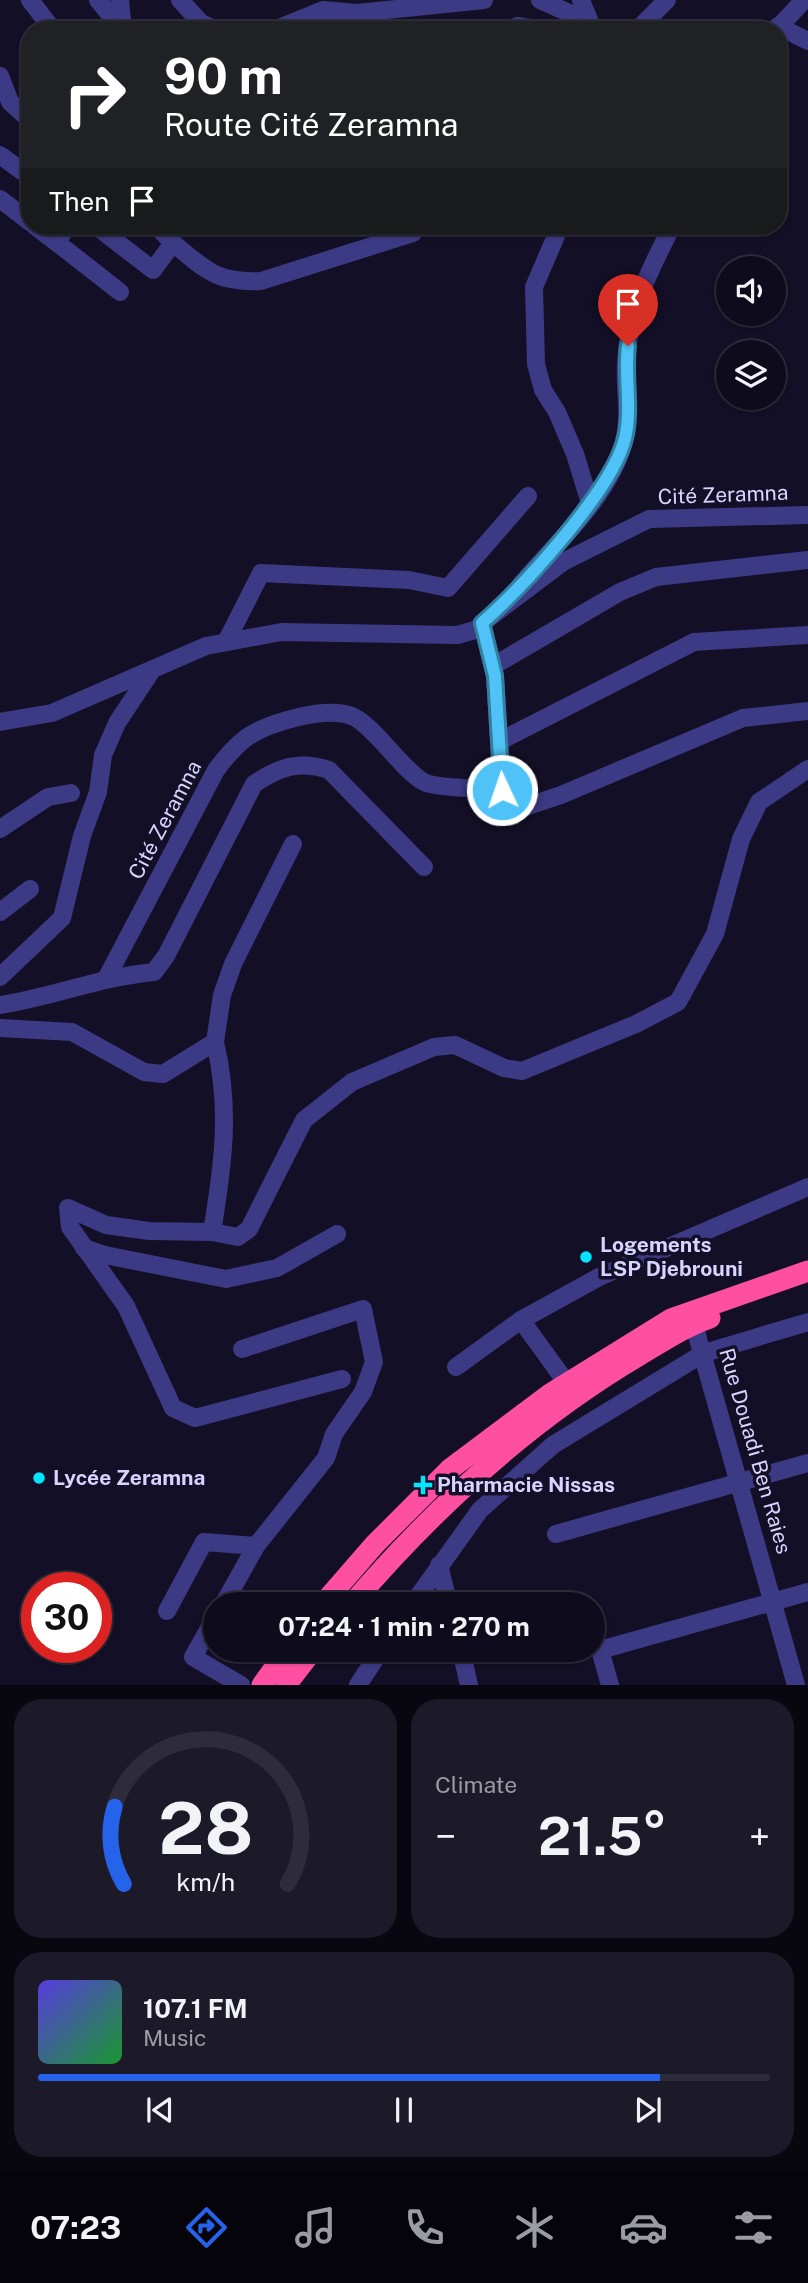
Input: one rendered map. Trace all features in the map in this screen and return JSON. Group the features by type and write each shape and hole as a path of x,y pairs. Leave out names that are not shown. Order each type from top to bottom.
{"highway":[{"path":"693,1318 808,1271"},
{"path":"333,1592 391,1526 450,1469 496,1432 572,1389 671,1319 693,1318 808,1285"},
{"path":"363,1592 433,1516 572,1389"},
{"path":"262,1685 278,1662"},
{"path":"286,1685 304,1662"}],"street":[{"path":"30,0 46,21"},
{"path":"98,0 115,21"},
{"path":"120,0 121,21"},
{"path":"180,0 199,21"},
{"path":"296,21 323,10 357,13 484,0"},
{"path":"540,0 569,13 577,21"},
{"path":"580,0 589,21"},
{"path":"647,21 667,0"},
{"path":"784,21 804,0"},
{"path":"787,32 808,41"},
{"path":"0,76 10,102 21,112"},
{"path":"0,155 21,170"},
{"path":"0,199 21,215"},
{"path":"47,235 120,292"},
{"path":"56,242 61,235"},
{"path":"108,235 153,270 173,243"},
{"path":"165,235 212,276 235,282 261,281 407,235"},
{"path":"0,722 52,713 206,646 226,642 281,632 457,635 475,630 509,599 590,503 614,468 624,442 629,414 626,364 630,328 638,294 668,235"},
{"path":"556,236 534,288 536,364 543,390 557,412 575,454 590,503"},
{"path":"226,642 261,573 409,580 448,588 528,496"},
{"name":"Cité Zeramna","path":"482,623 563,562 649,519 808,515"},
{"path":"494,666 620,592 656,577 808,560"},
{"path":"482,623 494,666 502,790 519,809 561,795 743,718 808,711"},
{"path":"500,741 694,642 808,635"},
{"path":"0,977 62,918 82,836 98,792 103,755 117,723 152,670"},
{"name":"Cité Zeramna","path":"106,979 216,769 229,752 261,729 300,717 332,713 355,718 426,783 502,790"},
{"path":"0,1004 45,998 106,979 154,972 166,956 254,784 272,771 289,765 309,764 329,770 424,867"},
{"path":"342,1379 195,1418 173,1408 126,1306 70,1227 66,1218 68,1208 106,1225 149,1231 212,1232 238,1237 248,1228 304,1120 334,1094 364,1076 434,1046 455,1045 504,1068 522,1072 636,1024 678,1002 715,934 741,839 759,802 808,769"},
{"path":"0,829 48,797 71,793"},
{"path":"212,1232 225,1159 224,1081 215,1042 222,995 233,964 293,844"},
{"path":"0,912 30,889"},
{"path":"0,1028 72,1032 144,1072 163,1074 215,1042"},
{"path":"456,1367 521,1320 599,1277 808,1187"},
{"path":"84,1248 226,1279 276,1268 337,1234"},
{"path":"230,1592 256,1546 326,1458 334,1434 363,1392 374,1362 363,1309 242,1349"},
{"name":"Rue Douadi Ben Raies","path":"693,1318 796,1685"},
{"path":"521,1320 572,1389"},
{"path":"421,1592 480,1510 553,1445 704,1353 808,1322"},
{"path":"556,1534 808,1463"},
{"path":"167,1611 204,1542 256,1546"},
{"path":"439,1564 446,1592"},
{"path":"610,1685 600,1650 808,1592"},
{"path":"203,1639 193,1657 241,1685"},
{"path":"358,1685 373,1662"},
{"path":"464,1662 469,1685"}],"place":[{"name":"Logements LSP Djebrouni","path":"586,1257"},
{"name":"Lycée Zeramna","path":"39,1478"},
{"name":"Pharmacie Nissas","path":"423,1485"}],"route":[{"path":"502,790 498,696 482,623 509,599 590,503 614,468 624,442 629,414 626,364 628,346"}]}
